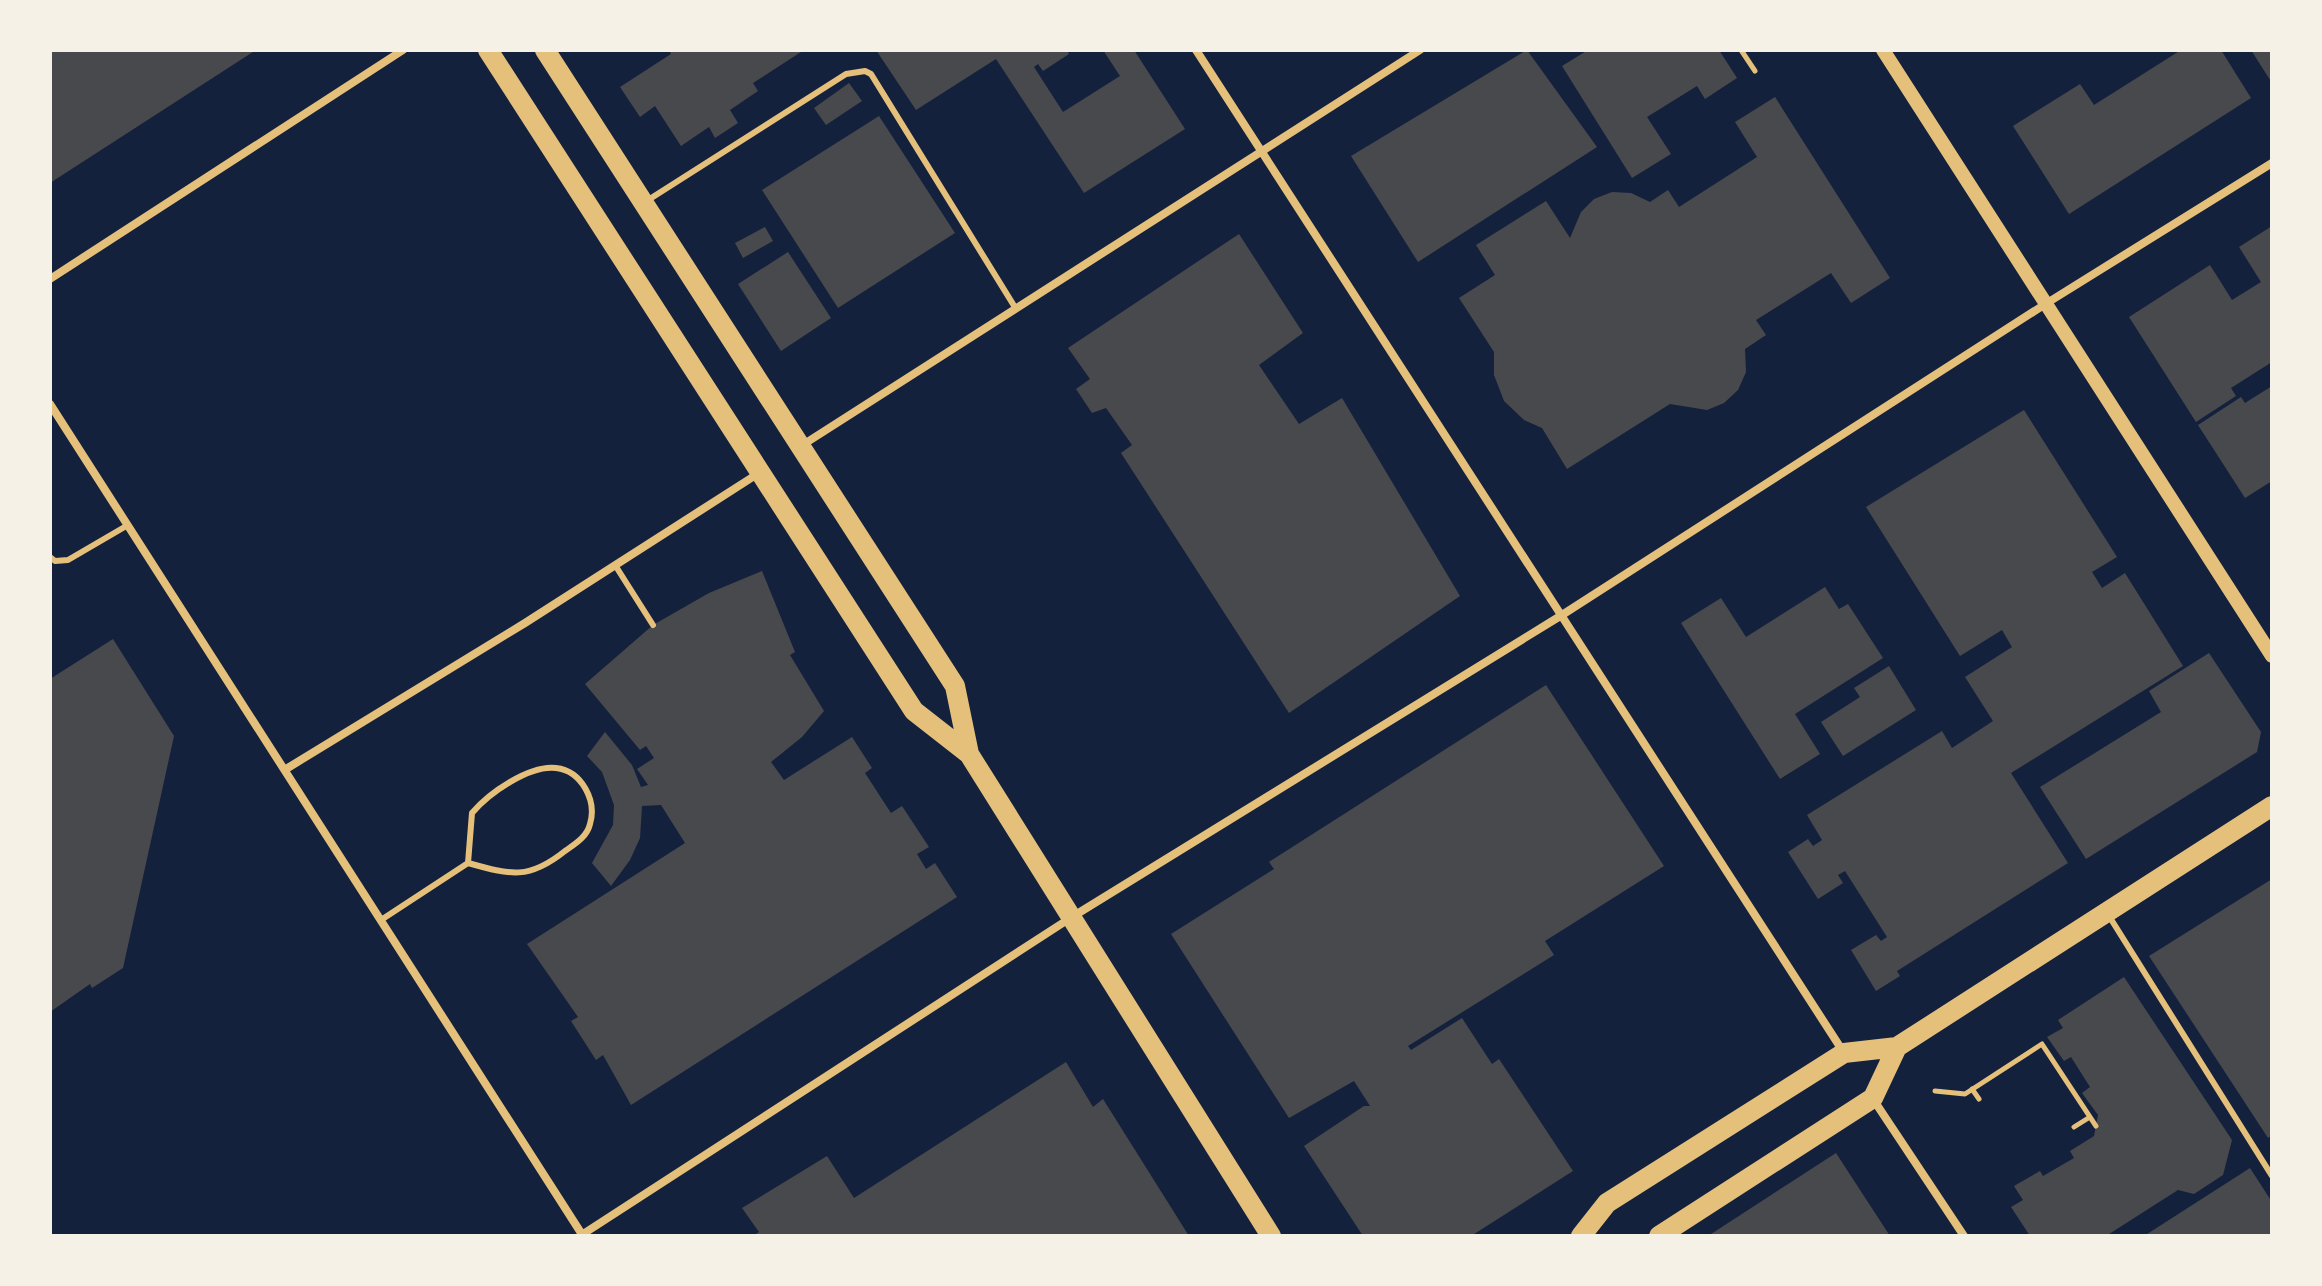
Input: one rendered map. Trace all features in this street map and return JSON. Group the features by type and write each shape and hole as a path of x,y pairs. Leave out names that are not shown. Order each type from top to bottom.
{"main road":[{"path":"488,50 914,711 969,754 1271,1236"},
{"path":"545,50 955,686 969,754"},
{"path":"1581,1236 1607,1203 1844,1053 1897,1047 2272,806"},
{"path":"1659,1236 1873,1098 1897,1047"}],"street":[{"path":"50,279 403,50"},
{"path":"1196,50 1844,1053"},
{"path":"801,446 1420,50"},
{"path":"1883,50 2272,656"},
{"path":"50,404 582,1236 1072,917 1562,615 2047,303 2272,163"},
{"path":"286,769 760,472"},
{"path":"1873,1098 1964,1236"}],"lane":[{"path":"644,203 846,74 865,71 871,74 1016,309"},
{"path":"50,557 55,561 68,560 128,525"},
{"path":"615,565 653,625"},
{"path":"381,920 468,863 501,872 526,873 543,868 584,836 590,824 587,789 575,776 559,768 527,774 472,813 468,863"},
{"path":"2107,913 2272,1176"}],"path":[{"path":"1741,50 1755,71"},
{"path":"1935,1091 1965,1094 2042,1044 2096,1126"},
{"path":"1972,1089 1979,1099"},
{"path":"2074,1127 2090,1117"}],"building":[{"path":"50,50 256,50 50,183"},
{"path":"669,50 804,50 753,83 758,91 730,110 738,123 715,138 709,127 681,146 655,106 640,117 620,87 671,54"},
{"path":"876,50 1067,50 1069,54 1043,71 1038,64 1034,67 1063,112 1120,76 1103,50 1134,50 1185,129 1084,193 996,59 916,110"},
{"path":"1527,50 1597,147 1418,262 1351,156"},
{"path":"1588,50 1719,50 1737,78 1705,99 1697,86 1647,117 1671,154 1632,178 1562,66"},
{"path":"2181,50 2221,50 2251,98 2069,214 2013,126 2080,84 2094,105"},
{"path":"2251,50 2272,50 2272,83"},
{"path":"849,83 862,101 826,125 814,108"},
{"path":"1775,97 1890,278 1851,303 1831,273 1756,320 1766,335 1745,349 1746,372 1738,390 1724,403 1707,410 1670,404 1567,469 1542,428 1524,420 1504,401 1494,375 1494,352 1459,298 1495,275 1476,245 1546,201 1570,238 1581,212 1594,199 1612,192 1631,193 1650,202 1668,190 1679,207 1757,157 1735,122"},
{"path":"879,116 955,233 838,308 762,190"},
{"path":"2272,226 2272,362 2231,388 2236,396 2196,422 2129,317 2210,265 2232,300 2261,282 2239,247"},
{"path":"765,227 773,241 743,258 735,243"},
{"path":"1239,234 1303,333 1259,365 1299,424 1342,398 1460,596 1289,713 1121,453 1132,445 1106,408 1092,413 1076,389 1090,379 1068,348"},
{"path":"788,252 831,318 781,351 738,284"},
{"path":"2272,386 2272,481 2245,498 2198,425 2241,397 2245,403"},
{"path":"2024,410 2117,557 2092,572 2102,588 2125,573 2183,666 2011,773 2068,863 1897,971 1900,976 1876,991 1851,950 1876,935 1881,941 1887,937 1845,871 1838,875 1843,883 1818,899 1788,852 1808,839 1813,846 1822,840 1807,815 1942,731 1952,748 1993,721 1965,677 2012,647 2002,630 1960,656 1866,507"},
{"path":"762,571 795,652 790,655 824,711 802,737 771,762 784,780 852,737 872,768 865,773 891,813 902,806 929,847 917,854 926,869 935,863 957,897 631,1105 603,1055 596,1060 571,1021 578,1017 527,944 685,843 661,805 642,806 640,838 630,860 611,886 592,863 613,825 614,805 602,772 587,756 605,732 632,765 641,787 648,785 637,769 654,758 646,746 640,750 585,684 653,625 709,593"},
{"path":"1825,587 1839,609 1848,604 1883,658 1795,714 1820,754 1780,779 1681,623 1721,598 1746,637"},
{"path":"113,639 174,736 123,968 92,988 90,984 50,1012 50,679"},
{"path":"2209,653 2261,732 2257,752 2086,859 2040,787 2161,712 2149,691"},
{"path":"1889,666 1916,710 1843,756 1821,722 1860,697 1854,688"},
{"path":"1546,685 1664,866 1545,941 1554,955 1408,1046 1411,1050 1462,1018 1492,1064 1499,1059 1573,1171 1471,1236 1363,1236 1304,1146 1364,1106 1370,1106 1354,1081 1289,1118 1171,934 1274,869 1269,862"},
{"path":"2272,879 2272,1135 2268,1138 2149,956"},
{"path":"2124,977 2232,1140 2223,1175 2194,1194 2178,1190 2106,1236 2030,1236 2011,1207 2023,1200 2014,1186 2040,1171 2043,1176 2074,1158 2070,1151 2094,1136 2098,1115 2082,1093 2090,1087 2071,1057 2064,1061 2047,1037 2063,1028 2058,1020"},
{"path":"1066,1062 1093,1107 1103,1099 1189,1236 753,1236 759,1232 742,1208 827,1156 854,1198"},
{"path":"1836,1153 1890,1236 1708,1236"},
{"path":"2250,1168 2272,1202 2272,1236 2144,1236"}]}
